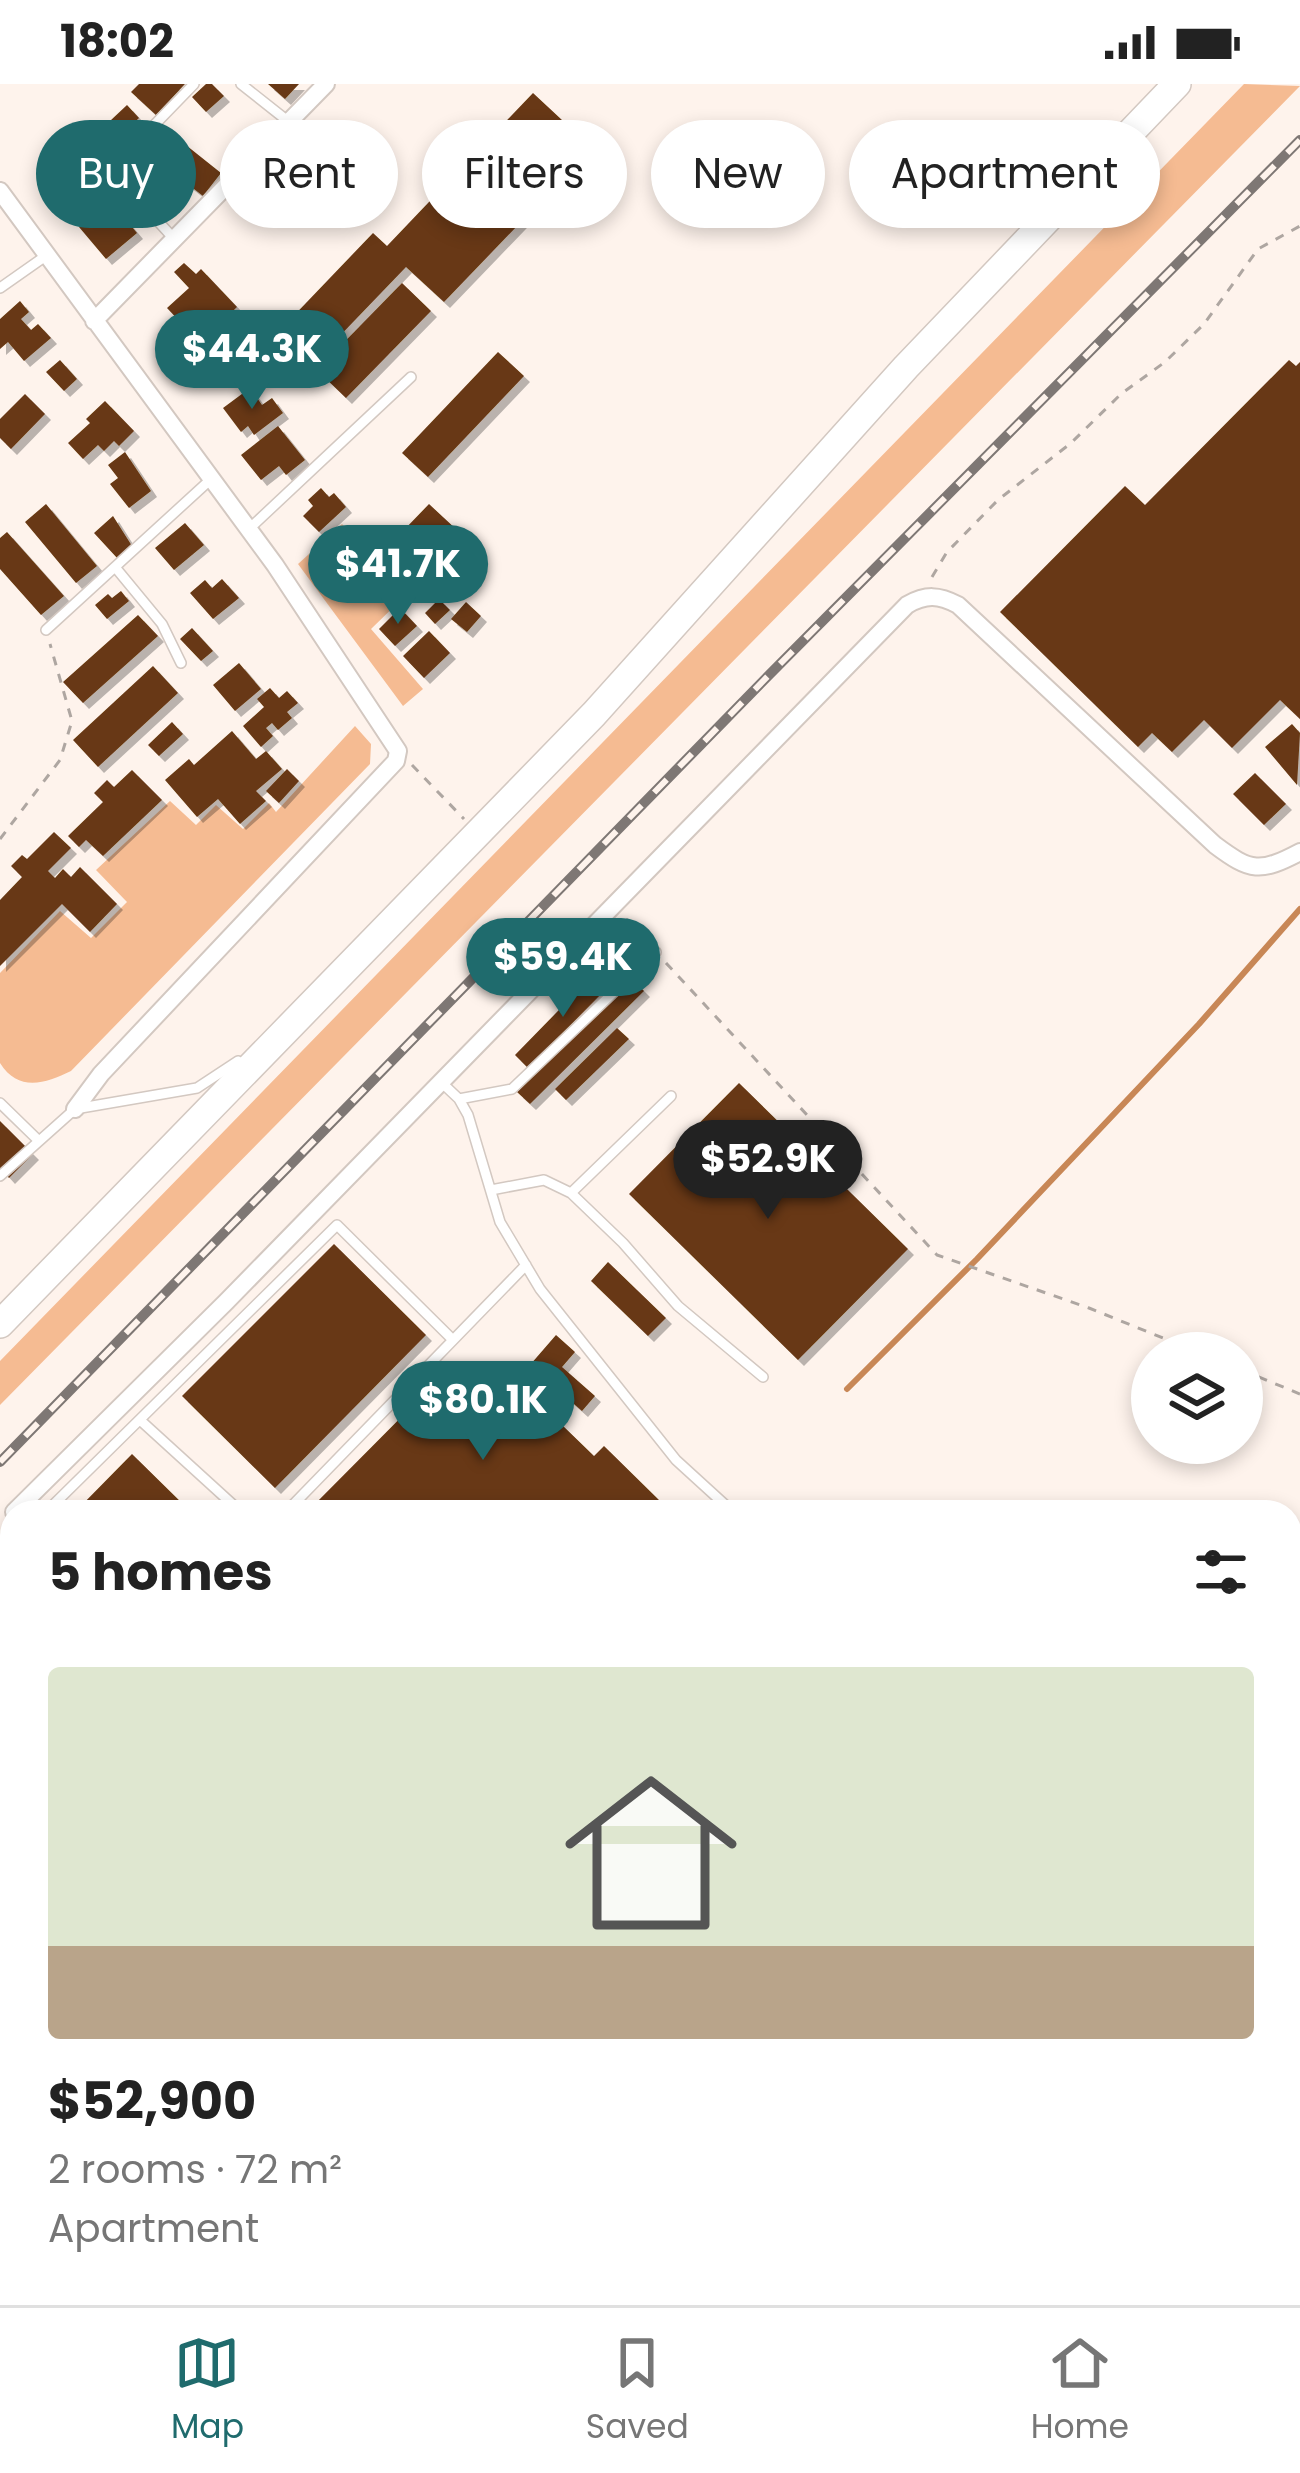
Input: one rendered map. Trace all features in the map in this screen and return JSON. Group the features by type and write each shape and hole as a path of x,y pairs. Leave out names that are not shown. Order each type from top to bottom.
{"main road":[{"path":"0,1324 594,714 906,367 1177,84"}],"street":[{"path":"291,120 326,84"},
{"path":"0,191 248,530 398,751 396,761 101,1075 75,1109"},
{"path":"94,321 220,192"},
{"path":"26,1500 907,605 928,596 958,605 1243,866 1270,866 1300,852"}],"lane":[{"path":"174,239 130,183 126,160 131,149 194,84"},
{"path":"242,84 287,120"},
{"path":"0,288 47,255"},
{"path":"248,530 411,377"},
{"path":"46,630 211,480"},
{"path":"115,567 162,624 181,663"},
{"path":"459,1099 512,1089 656,952"},
{"path":"0,1176 75,1109 178,1093 211,1083 314,1004"},
{"path":"440,1082 468,1115 500,1222 540,1288 676,1460 720,1500"},
{"path":"571,1193 671,1096"},
{"path":"1,1105 39,1141"},
{"path":"490,1190 544,1180 571,1193 677,1306 763,1377"},
{"path":"58,1500 337,1225 453,1340"},
{"path":"298,1500 526,1265"},
{"path":"140,1420 228,1500"}],"path":[{"path":"928,596 933,573 947,552 998,500 1165,362 1204,324 1258,249 1300,226"},
{"path":"0,839 60,760 72,721 46,630"},
{"path":"398,751 479,834"},
{"path":"612,905 937,1255 1149,1332"},
{"path":"1263,1379 1300,1394"}],"shaded area":[{"path":"1244,84 1300,86 0,1405 0,1361 1104,228 1160,228 1160,170"},
{"path":"342,524 407,594 371,629 423,689 403,706 298,564"},
{"path":"355,726 371,744 370,764 71,1071 32,1083 7,1072 0,1063 0,973 60,911 91,938 127,902 96,870 170,801 196,825 216,805 243,829 269,803 276,812"}],"building":[{"path":"139,84 185,84 156,115 131,92"},
{"path":"206,84 224,96 206,112 192,97"},
{"path":"268,84 299,84 285,99"},
{"path":"533,93 562,120 507,120"},
{"path":"127,105 139,118 137,120 111,120"},
{"path":"196,153 220,172 203,196 196,191"},
{"path":"422,209 422,228 515,228 444,302 406,267 306,371 279,345 289,333 283,327 373,233 387,246"},
{"path":"80,228 133,228 137,233 106,259"},
{"path":"184,263 196,274 201,269 237,307 213,330 197,314 184,326 167,308 189,288 174,272"},
{"path":"402,283 431,311 346,398 317,370"},
{"path":"20,301 29,312 21,319 31,330 38,324 51,338 24,361 8,342 0,349 0,319"},
{"path":"498,352 524,376 428,477 402,453"},
{"path":"60,360 77,379 64,391 46,372"},
{"path":"1289,360 1296,366 1300,362 1300,719 1280,700 1232,748 1204,720 1172,752 1152,733 1138,747 1000,612 1125,486 1145,505"},
{"path":"250,388 262,405 272,398 283,413 254,435 248,426 241,432 223,408"},
{"path":"25,394 45,414 11,449 0,438 0,419"},
{"path":"105,401 134,431 119,446 114,441 104,451 98,445 83,459 68,443"},
{"path":"278,426 305,460 286,475 279,466 261,480 241,455"},
{"path":"125,452 151,491 129,508 110,484 118,478 108,465"},
{"path":"321,488 329,497 334,493 346,507 319,532 303,516 313,506 308,500"},
{"path":"46,504 97,566 76,583 25,522"},
{"path":"429,504 458,531 432,558 403,531"},
{"path":"113,516 132,546 118,559 94,533"},
{"path":"185,523 204,545 174,570 155,548"},
{"path":"7,532 64,596 41,615 0,569 0,538"},
{"path":"398,537 415,552 394,575 377,560"},
{"path":"222,579 239,598 213,619 190,593 205,580 212,588"},
{"path":"121,591 129,601 107,619 95,605"},
{"path":"439,599 450,610 435,624 425,613"},
{"path":"466,602 481,616 467,632 451,619"},
{"path":"400,608 417,626 395,646 379,629"},
{"path":"138,615 158,636 83,703 63,682"},
{"path":"192,628 213,651 201,661 180,639"},
{"path":"429,631 450,653 424,678 403,656"},
{"path":"239,663 261,689 235,711 213,685"},
{"path":"153,666 178,693 98,767 73,740"},
{"path":"270,688 279,698 287,691 298,703 287,712 292,718 278,730 272,723 266,728 273,736 261,747 243,726 264,707 257,699"},
{"path":"172,722 183,734 159,756 148,745"},
{"path":"1292,724 1300,733 1297,785 1265,747"},
{"path":"232,731 256,759 266,751 282,769 256,791 266,801 240,824 218,799 197,817 165,780 189,759 194,765"},
{"path":"287,769 299,781 279,803 266,791"},
{"path":"132,770 162,800 103,856 86,840 79,847 68,836 103,802 94,793 107,780 114,787"},
{"path":"1255,773 1286,804 1264,825 1233,794"},
{"path":"54,832 71,848 48,871 55,878 63,869 71,877 80,867 117,904 90,932 62,904 0,966 0,900 22,877 11,866 22,855 27,859"},
{"path":"596,972 610,985 528,1068 515,1055"},
{"path":"632,979 644,991 530,1104 517,1092"},
{"path":"617,1028 629,1039 566,1100 555,1089"},
{"path":"739,1083 908,1249 798,1360 629,1194"},
{"path":"0,1121 33,1154 9,1178 0,1168"},
{"path":"334,1244 426,1335 275,1488 182,1396"},
{"path":"608,1262 666,1318 648,1336 591,1281"},
{"path":"556,1335 575,1352 562,1367 595,1396 582,1411 530,1365"},
{"path":"455,1363 509,1417 531,1395 594,1456 604,1446 659,1500 319,1500"},
{"path":"132,1454 179,1500 87,1500"}],"waterway":[{"path":"847,1389 1199,1024 1300,909"}],"railway":[{"path":"0,1462 1300,140"}]}
